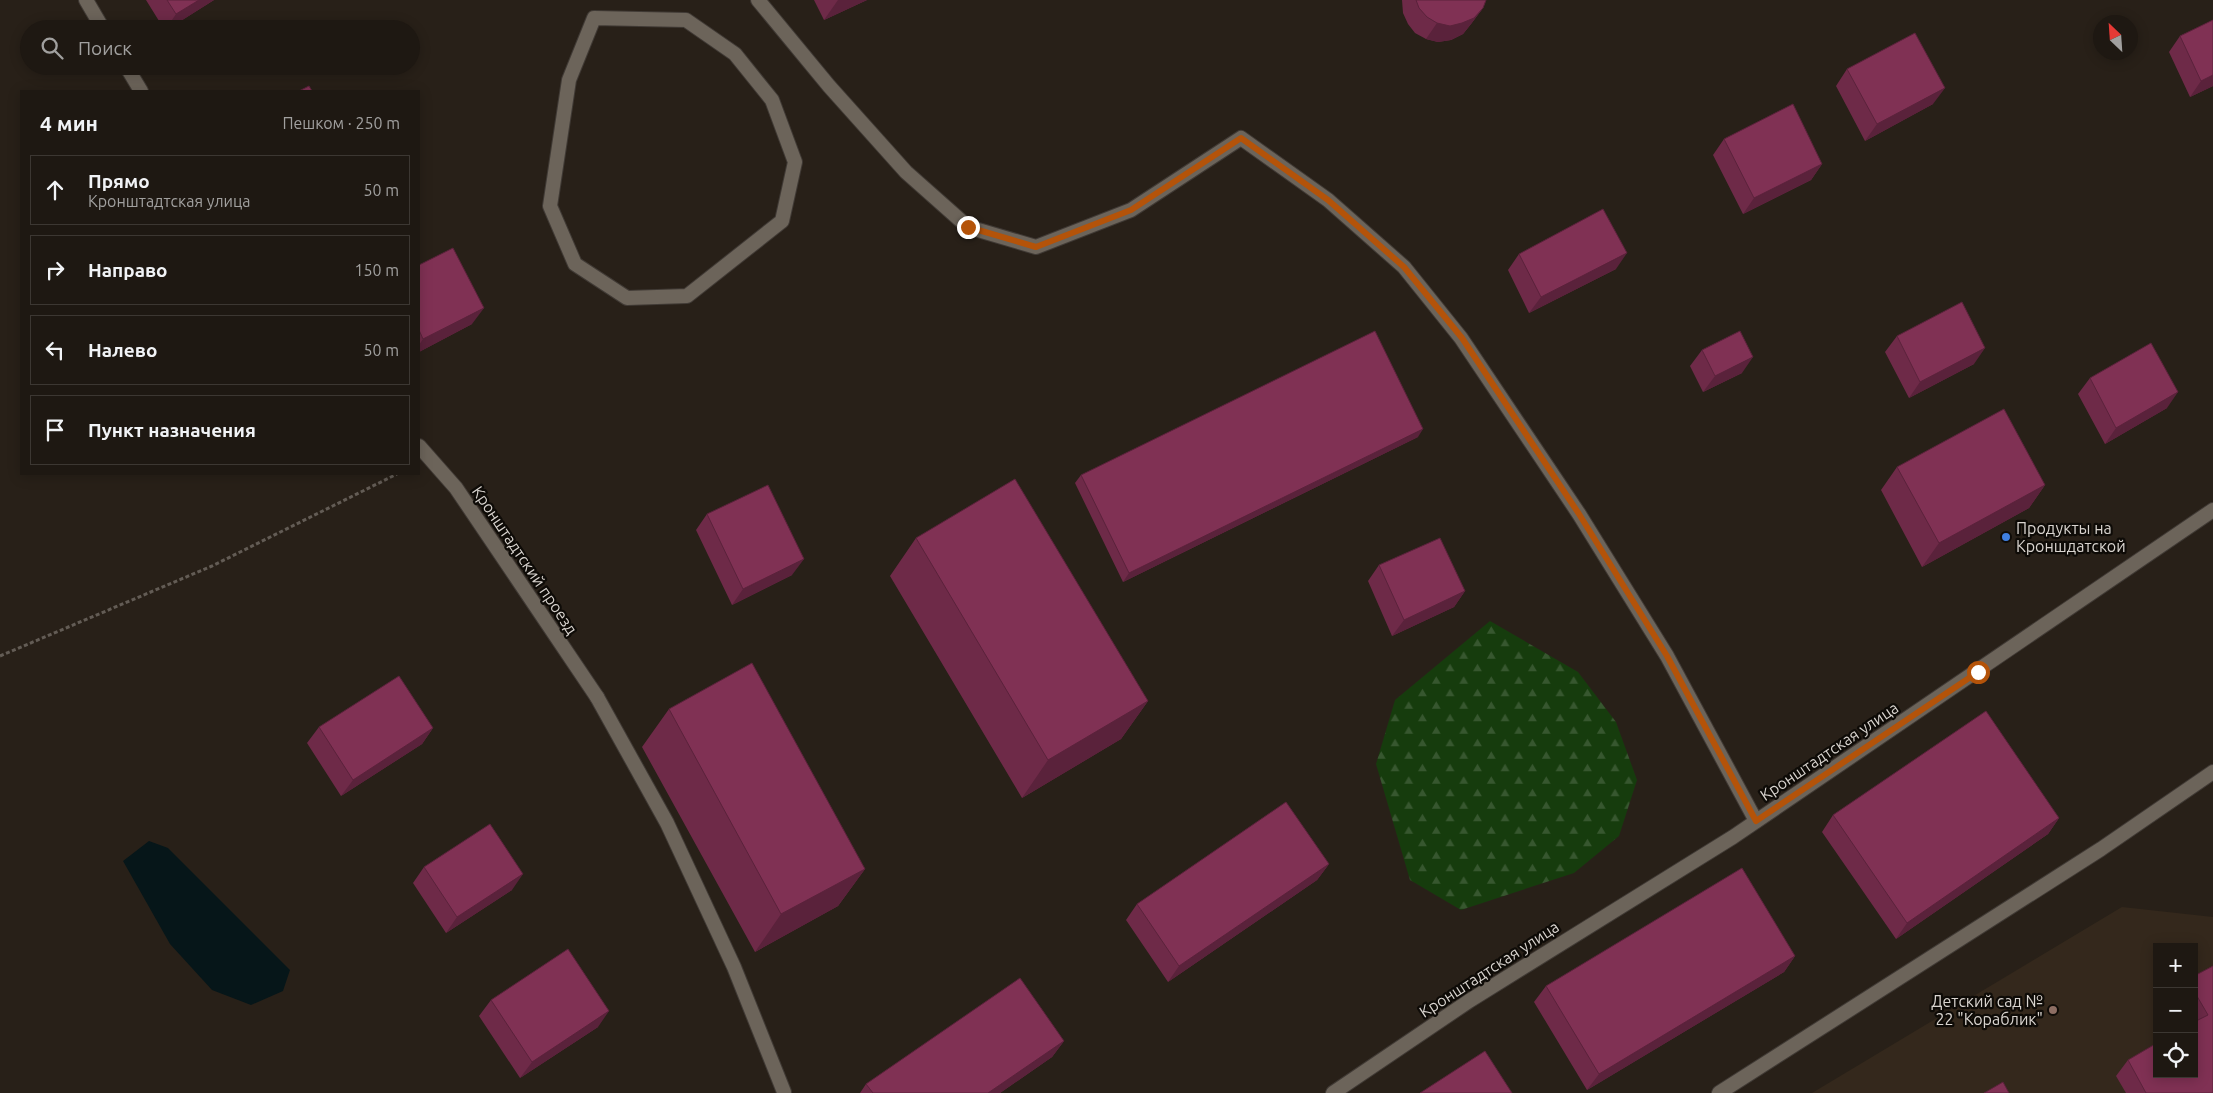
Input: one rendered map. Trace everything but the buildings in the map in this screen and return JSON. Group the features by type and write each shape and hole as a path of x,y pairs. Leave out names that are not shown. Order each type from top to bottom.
{"street":[{"path":"86,0 98,20"},
{"path":"758,0 829,86 906,172 968,227 1036,247 1131,210 1241,138 1328,200 1404,267 1462,338 1579,514 1667,656 1756,821"},
{"path":"594,18 686,20 735,54 772,100 795,162 782,221 687,296 627,298 575,264 550,206 570,80 594,18"},
{"path":"131,75 140,90"},
{"name":"Кронштадтский проезд","path":"420,447 456,488 596,697 667,823 734,967 784,1092"},
{"name":"Кронштадтская улица","path":"1334,1093 1469,1001 1756,821 1986,667 2213,510"},
{"path":"1719,1093 2101,849 2213,772"}],"path":[{"path":"0,656 212,566 395,475"}],"shaded area":[{"path":"149,841 168,848 290,970 283,991 251,1005 212,990 170,944 123,861"},
{"name":"Детский сад № 22 \"Кораблик\"","path":"2122,907 2213,917 2213,1093 1812,1093"}],"green space":[{"path":"1490,621 1578,672 1616,722 1637,780 1619,836 1574,873 1461,910 1410,880 1376,764 1395,700"}],"place":[{"name":"Продукты на Кроншдатской","path":"2006,537"},
{"name":"Детский сад № 22 \"Кораблик\"","path":"2053,1010"}],"route":[{"path":"968,227 1036,247 1131,210 1241,138 1328,200 1404,267 1462,338 1579,514 1667,656 1756,821 1978,672"}]}
